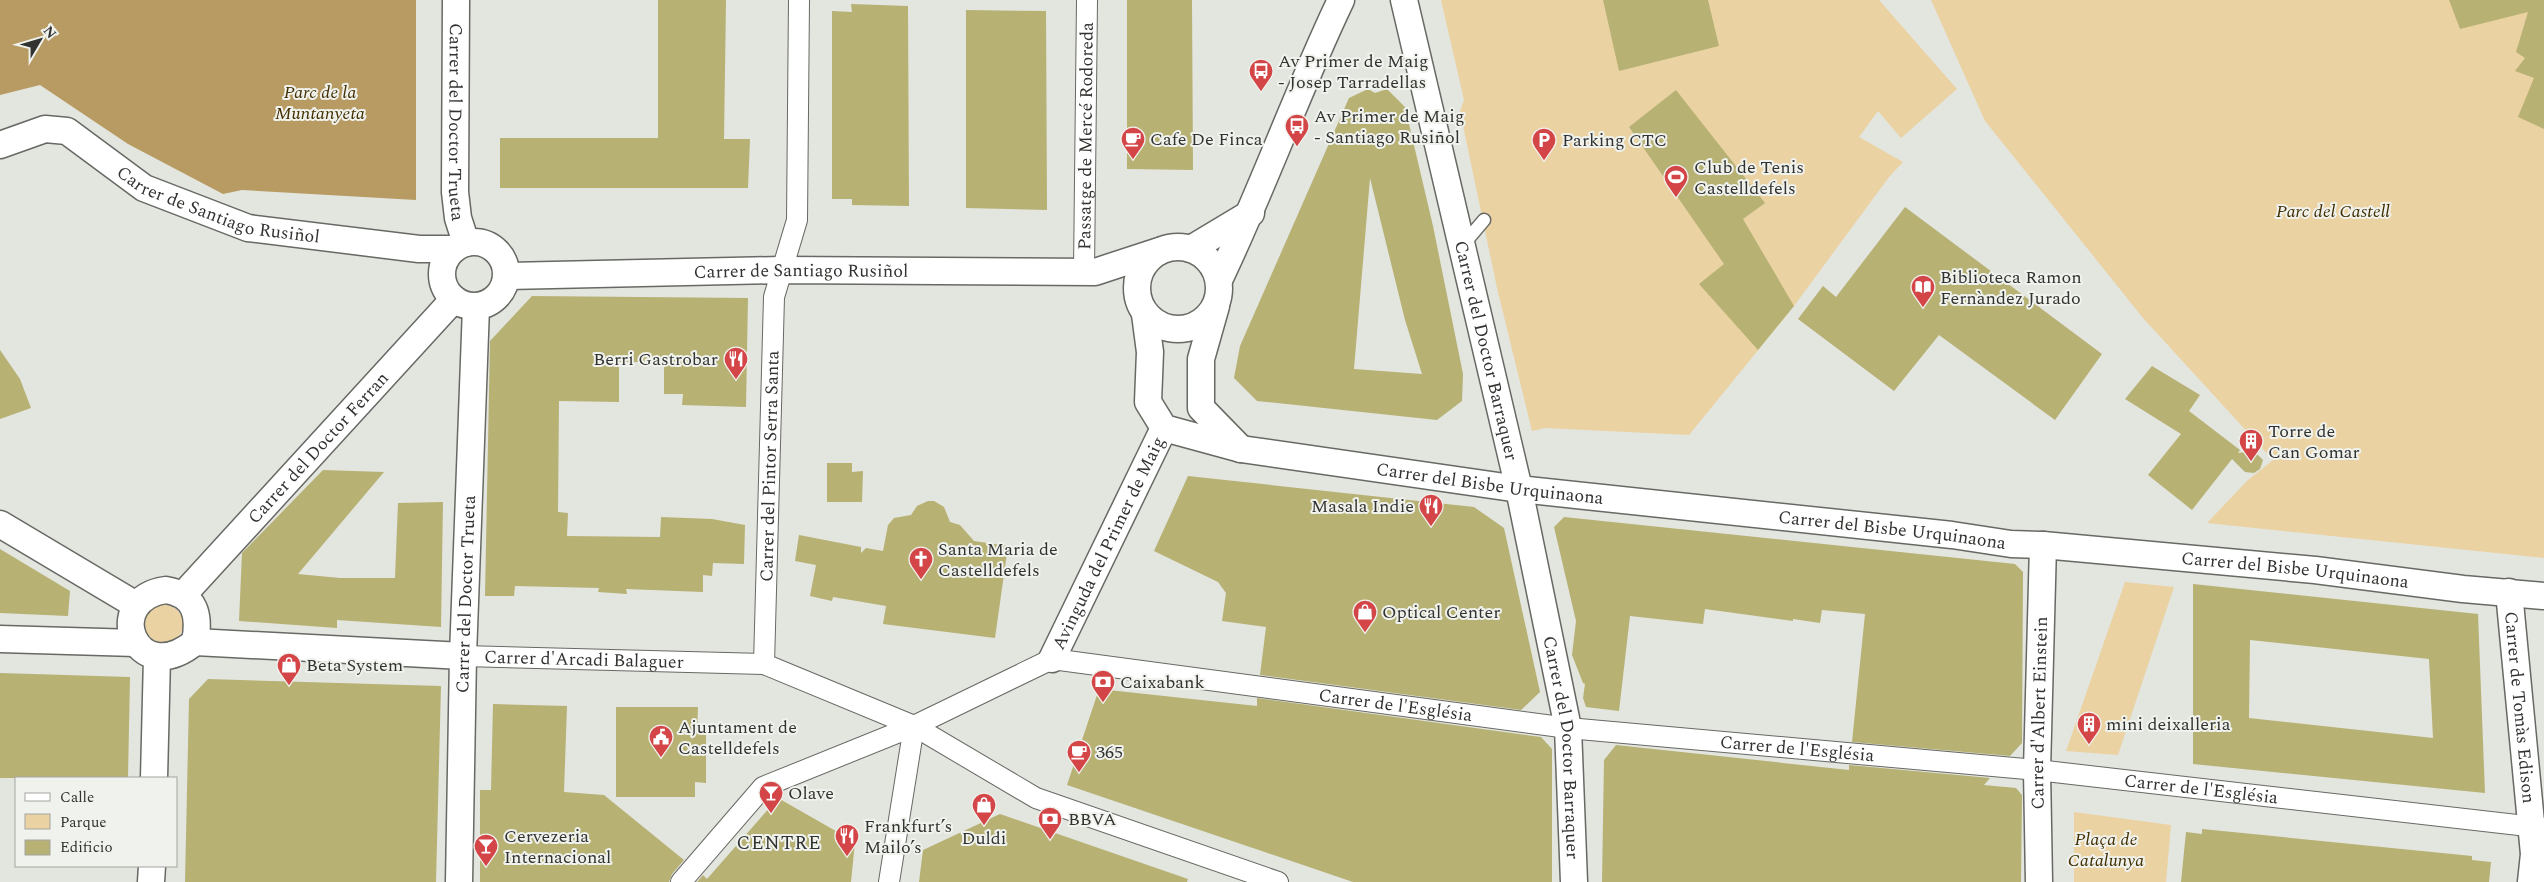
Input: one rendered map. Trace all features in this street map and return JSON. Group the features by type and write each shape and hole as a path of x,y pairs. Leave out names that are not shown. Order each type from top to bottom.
{"street":[{"name":"Carrer del Doctor Trueta","path":"456,0 455,192 460,246"},
{"name":"Carrer del Pintor Serra Santa","path":"764,664 774,296 780,270 797,220 798,0"},
{"name":"Passatge de Mercé Rodoreda","path":"1087,0 1090,272"},
{"path":"1241,448 1201,408 1201,359 1218,290 1209,260 1191,249 1169,247 1159,251 1142,267 1138,277 1136,289 1140,306 1145,314 1154,322 1166,328 1179,330 1192,327 1203,321 1212,312 1218,290 1313,58 1341,0"},
{"name":"Carrer del Doctor Barraquer","path":"1404,0 1519,489 1568,728 1574,882"},
{"name":"Carrer de Santiago Rusiñol","path":"0,145 45,129 67,131 144,188 248,228 419,249 460,246"},
{"path":"1191,249 1251,213"},
{"path":"478,242 492,247 504,261 507,276 499,295 490,303 465,303 445,289 442,271 446,257 460,246 478,242"},
{"name":"Carrer de Santiago Rusiñol","path":"507,276 780,270 1090,272 1159,251"},
{"name":"Carrer de Santiago Rusiñol","path":"1090,272 1136,289"},
{"name":"Carrer del Doctor Trueta","path":"459,882 463,656 465,303"},
{"name":"Carrer del Doctor Ferran","path":"183,595 465,303"},
{"path":"1145,314 1150,352 1148,402 1164,428"},
{"name":"Carrer del Bisbe Urquinaona","path":"1164,428 1241,448 1519,489 1942,534 2011,544 2042,544 2315,570 2463,589 2544,596"},
{"name":"Avinguda del Primer de Maig","path":"1052,659 1164,428"},
{"path":"0,524 136,605"},
{"name":"Carrer d'Albert Einstein","path":"2039,882 2037,770 2042,544"},
{"path":"0,640 146,650 172,657 183,652 195,642 198,624 195,609 183,595 166,590 154,591 136,605 130,623 146,650 154,777"},
{"name":"Carrer de Tomàs Edison","path":"2509,592 2537,827 2531,882"},
{"name":"Carrer d'Arcadi Balaguer","path":"195,642 463,656 764,664"},
{"path":"681,882 763,787 914,726 1052,659"},
{"name":"Carrer de l'Església","path":"1052,659 1568,728 2037,770 2537,827"},
{"path":"764,664 914,726 1036,798 1278,882"},
{"path":"889,882 914,726"},
{"path":"151,882 152,867"}],"lane":[{"path":"1462,246 1484,220"}],"green space":[{"name":"Parc de la Muntanyeta","path":"0,0 416,0 416,200 242,190 223,194 128,144 40,85 0,95"},
{"name":"Club de Tenis Castelldefels","path":"1441,0 1879,0 1957,89 1901,138 1878,111 1859,137 1903,162 1889,177 1794,306 1689,435 1545,428 1532,431 1497,288 1460,111 1464,100"},
{"name":"Parc del Castell","path":"1931,0 2544,0 2544,558 2207,523 2248,480 2273,460 2143,318 1985,121"},
{"path":"2125,582 2174,587 2118,755 2066,751"},
{"path":"164,605 178,610 183,624 178,638 164,643 150,638 145,624 150,610"},
{"name":"Plaça de Catalunya","path":"2074,812 2171,825 2166,882 2074,882"}],"building":[{"path":"658,0 726,0 724,139 750,139 748,188 500,188 500,138 658,138"},
{"path":"1127,0 1192,0 1193,170 1127,169"},
{"path":"1603,0 1708,0 1719,46 1619,71"},
{"path":"2449,0 2544,0 2544,129 2518,117 2534,78 2515,71 2525,58 2516,52 2528,12 2460,29"},
{"path":"851,4 908,6 909,206 852,205 852,199 832,199 832,11 852,12"},
{"path":"966,10 1046,11 1047,210 966,208"},
{"path":"1368,89 1375,93 1387,89 1405,107 1433,226 1463,374 1462,401 1437,420 1257,401 1234,378 1240,346 1349,98","holes":["1370,178 1405,320 1422,374 1354,369"]},
{"path":"1676,90 1765,203 1743,219 1794,306 1758,350 1699,284 1724,264 1629,127"},
{"name":"Biblioteca Ramon Fernàndez Jurado","path":"1905,207 2102,354 2055,420 1939,335 1894,391 1798,319 1823,286 1836,297"},
{"path":"532,296 748,298 746,407 682,405 683,394 664,394 664,362 619,362 619,402 559,401 558,512 568,513 567,536 660,537 661,517 712,519 745,525 744,564 713,563 712,576 703,575 703,592 626,589 627,594 598,592 599,588 515,586 514,596 485,596 490,341"},
{"path":"0,350 20,379 31,408 0,419"},
{"path":"2152,366 2200,395 2189,411 2240,450 2238,453 2254,451 2263,460 2260,469 2254,473 2245,472 2232,459 2192,510 2148,475 2181,434 2125,399"},
{"path":"827,463 852,463 852,472 863,471 862,502 827,502"},
{"path":"323,470 384,472 298,574 340,578 395,578 398,503 443,502 441,627 337,620 337,628 239,621 242,553"},
{"path":"1188,476 1474,507 1504,528 1540,692 1521,710 1260,675 1266,627 1222,621 1226,593 1218,582 1154,551"},
{"path":"928,501 934,501 944,507 950,522 960,525 974,541 1008,546 995,638 883,624 886,606 833,597 832,601 810,596 816,565 795,561 799,535 861,547 861,553 866,548 883,551 888,525 894,518 911,515 917,506"},
{"path":"1564,517 2015,564 2023,572 2022,743 2010,756 1852,742 1865,614 1822,610 1820,623 1705,609 1703,624 1630,616 1619,711 1586,707 1583,698 1585,684 1572,655 1576,621 1554,527"},
{"path":"0,549 70,591 68,616 0,613"},
{"path":"2193,584 2478,614 2485,793 2193,764","holes":["2250,640 2429,659 2433,738 2249,718"]},
{"path":"0,673 130,677 128,777 0,778"},
{"path":"208,679 441,686 436,882 185,882 189,699"},
{"path":"1099,689 1257,706 1257,698 1541,737 1552,749 1552,882 1353,882 1067,785"},
{"path":"493,704 567,706 564,792 604,795 684,860 672,874 669,882 480,882 480,790 491,790"},
{"name":"Ajuntament de Castelldefels","path":"616,707 698,707 697,733 706,734 706,783 695,782 695,797 616,797"},
{"path":"1616,745 1849,770 1849,765 1990,778 1984,785 2016,788 2022,795 2021,882 1602,882 1604,760"},
{"path":"778,798 855,842 851,882 697,882 703,875 707,879"},
{"path":"1000,814 1188,879 1187,882 919,882 923,850"},
{"path":"2202,829 2472,856 2472,860 2491,862 2489,882 2181,882 2186,832 2202,834"}],"place":[{"name":"Av Primer de Maig - Josep Tarradellas","path":"1261,92"},
{"name":"Av Primer de Maig - Santiago Rusiñol","path":"1297,147"},
{"name":"Cafe De Finca","path":"1133,160"},
{"name":"Parking CTC","path":"1544,161"},
{"name":"Club de Tenis Castelldefels","path":"1676,198"},
{"name":"Biblioteca Ramon Fernàndez Jurado","path":"1923,308"},
{"name":"Berri Gastrobar","path":"736,380"},
{"name":"Torre de Can Gomar","path":"2251,462"},
{"name":"Masala Indie","path":"1431,527"},
{"name":"Santa Maria de Castelldefels","path":"921,580"},
{"name":"Optical Center","path":"1365,633"},
{"name":"Beta System","path":"289,686"},
{"name":"Caixabank","path":"1103,703"},
{"name":"mini deixalleria","path":"2089,745"},
{"name":"Ajuntament de Castelldefels","path":"661,758"},
{"name":"365","path":"1079,773"},
{"name":"Olave","path":"771,814"},
{"name":"Duldi","path":"984,826"},
{"name":"BBVA","path":"1050,840"},
{"name":"Frankfurt’s Mailo’s","path":"847,857"},
{"name":"Cervezeria Internacional","path":"486,867"}],"district":[{"name":"CENTRE","path":"779,843"}]}
